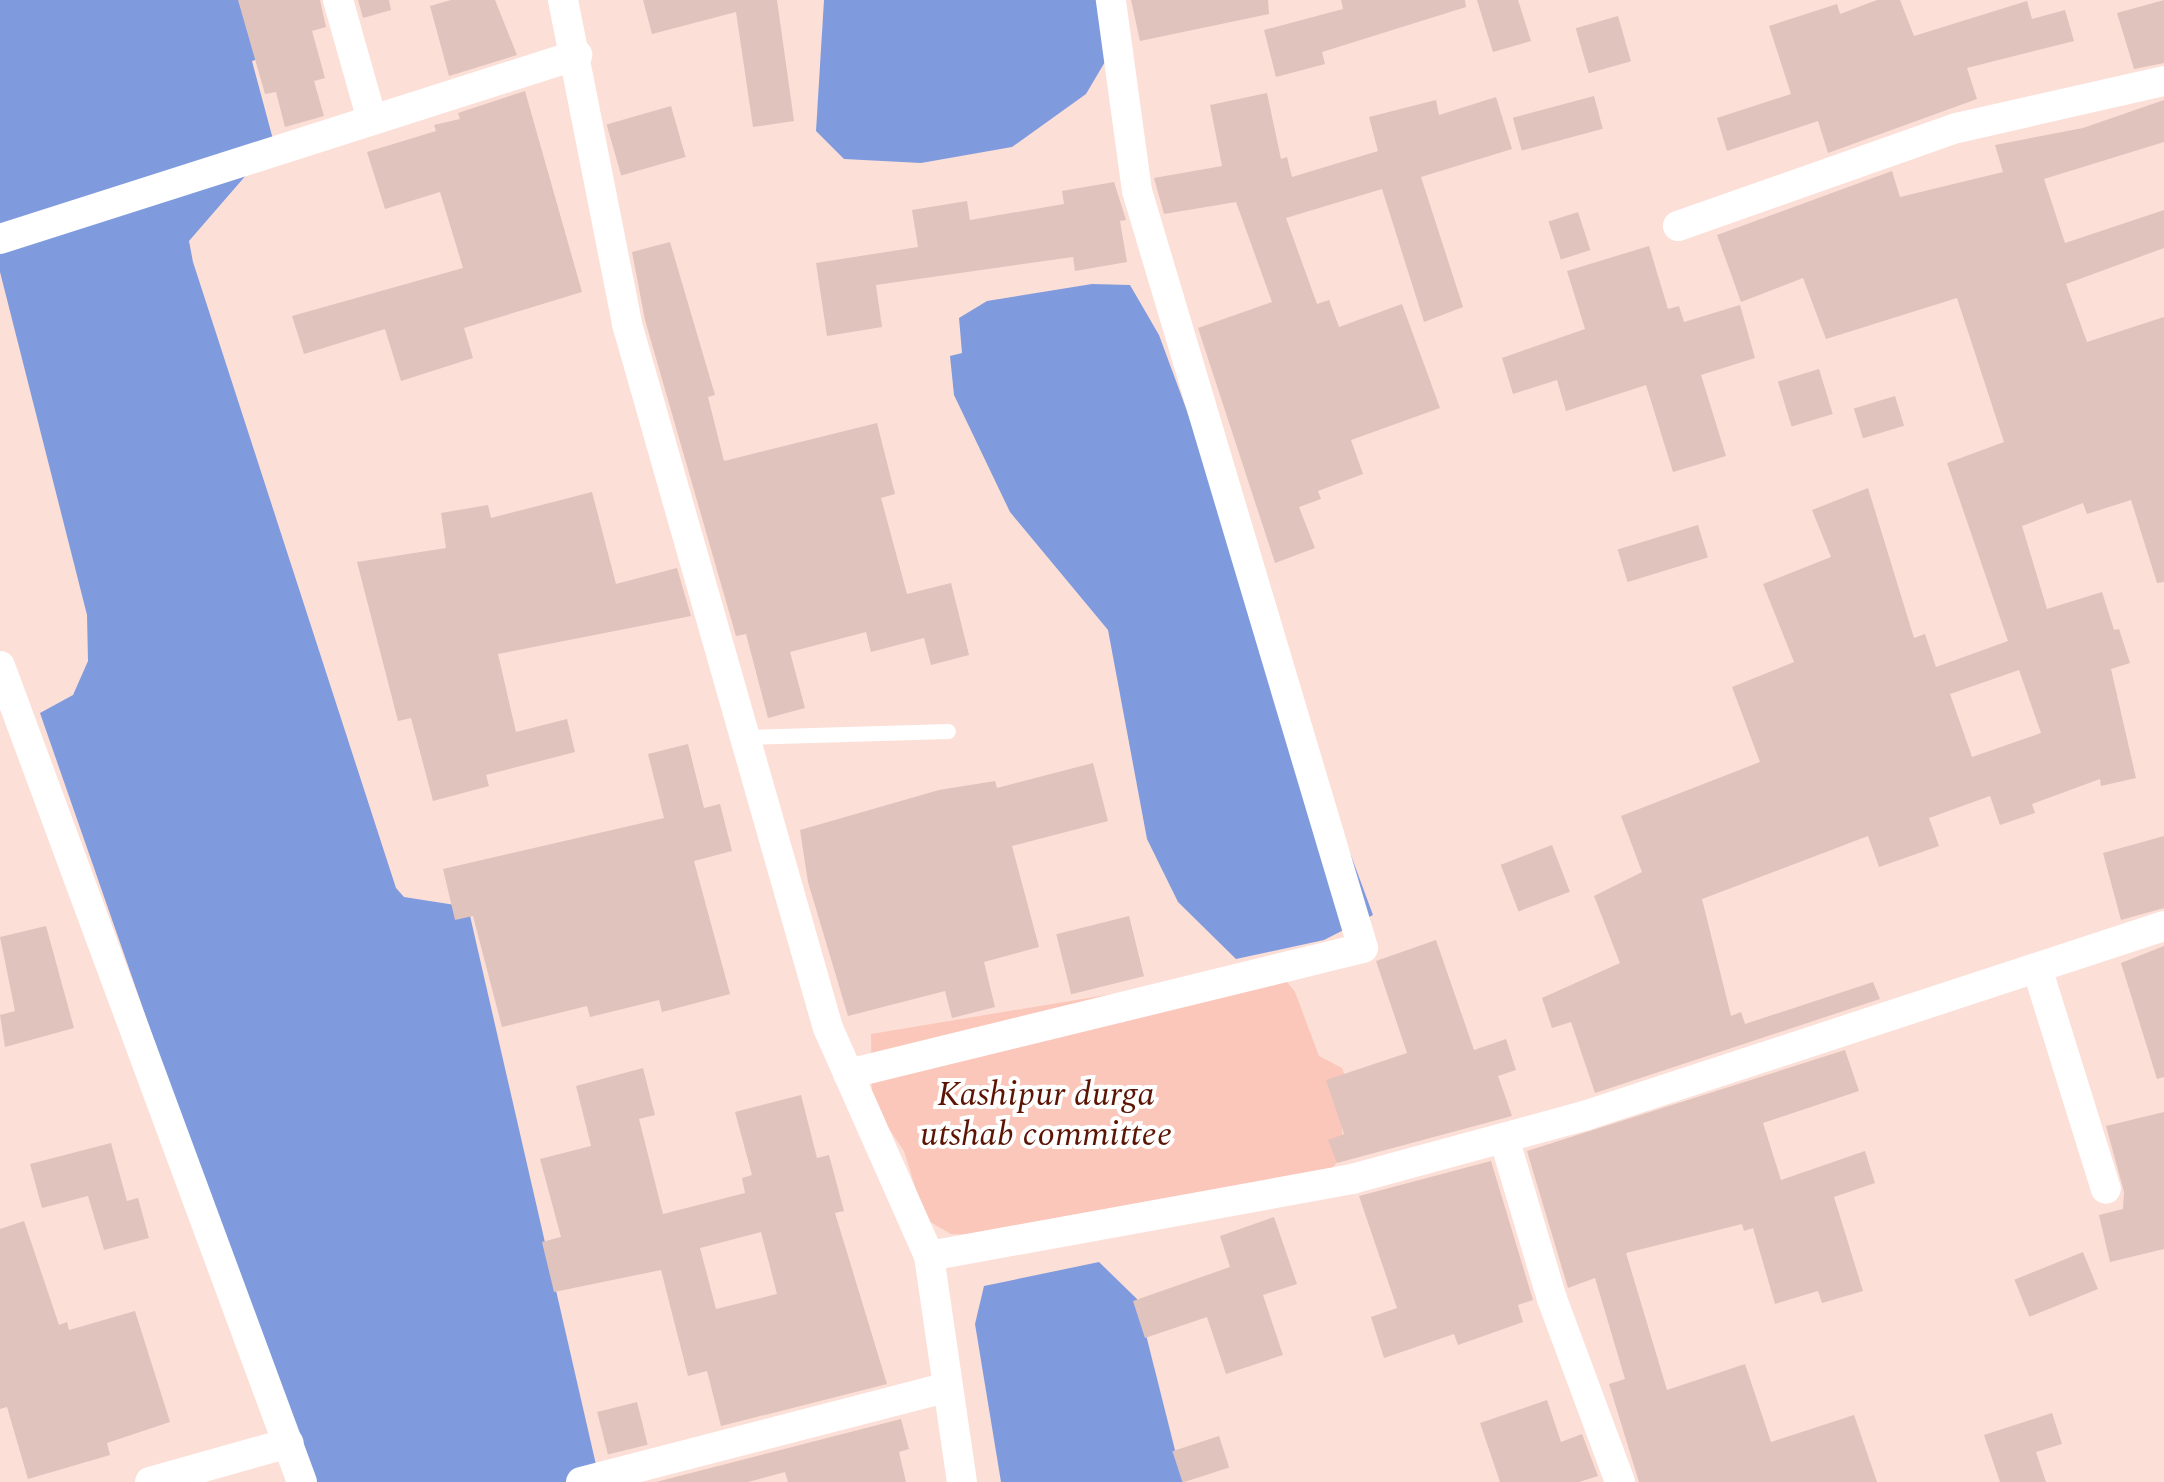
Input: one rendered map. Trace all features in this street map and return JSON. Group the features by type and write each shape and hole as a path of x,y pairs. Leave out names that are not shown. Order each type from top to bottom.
{"street":[{"path":"338,0 372,120"},
{"path":"563,0 577,55 626,324 748,737 828,1028 929,1256 962,1482"},
{"path":"848,1074 1363,948 1137,190 1111,0"},
{"path":"0,240 577,55"},
{"path":"1678,226 1957,128 2164,81"},
{"path":"0,666 302,1482"},
{"path":"929,1256 1352,1179 1504,1138 2038,971 2164,926"},
{"path":"2038,971 2106,1189"},
{"path":"1504,1138 1552,1299 1620,1482"},
{"path":"581,1482 948,1387"},
{"path":"150,1482 289,1443"}],"lane":[{"path":"748,737 948,731"}],"green space":[{"name":"Kashipur durga utshab committee","path":"1275,967 1295,992 1319,1056 1342,1068 1349,1086 1341,1117 1344,1153 1330,1171 976,1235 951,1234 925,1219 904,1151 872,1104 871,1034"}],"water":[{"path":"0,0 262,0 277,52 252,61 274,143 189,241 193,262 396,888 404,897 468,907 600,1482 308,1482 40,713 73,695 88,661 87,615 0,272"},
{"path":"824,0 1104,0 1112,50 1086,94 1012,147 921,163 844,159 816,131"},
{"path":"1092,284 1130,285 1159,335 1373,915 1324,940 1236,959 1178,902 1147,839 1108,630 1010,512 954,395 950,356 962,353 959,318 987,301"},
{"path":"1099,1262 1137,1299 1183,1482 1001,1482 975,1324 984,1286"}],"building":[{"path":"238,0 320,0 326,27 312,31 325,78 314,81 324,116 285,127 276,92 265,94"},
{"path":"358,0 389,0 391,10 363,18"},
{"path":"451,0 495,0 517,55 449,76 430,6"},
{"path":"643,0 777,0 794,121 753,127 736,12 652,34"},
{"path":"1131,0 1268,0 1269,14 1140,41"},
{"path":"1341,0 1465,0 1466,7 1322,52 1325,64 1276,77 1264,30 1343,9"},
{"path":"1477,0 1518,0 1531,41 1493,52"},
{"path":"1877,0 1900,0 1914,36 2027,1 2032,19 2065,10 2074,41 1967,68 1977,99 1828,153 1818,121 1727,151 1717,118 1791,94 1769,26 1837,4 1840,14"},
{"path":"2164,0 2164,63 2134,69 2117,13"},
{"path":"1618,16 1631,61 1589,73 1576,28"},
{"path":"525,91 582,292 464,328 473,358 401,381 385,329 304,354 292,316 463,268 440,192 385,209 367,152 436,131 434,125 460,119 458,113"},
{"path":"1267,93 1281,159 1287,157 1292,177 1378,151 1369,117 1436,100 1439,115 1496,97 1512,149 1421,177 1463,307 1424,322 1382,189 1286,218 1317,304 1329,300 1339,327 1402,304 1440,408 1351,440 1363,474 1318,491 1321,499 1299,507 1315,548 1275,563 1198,328 1272,302 1236,202 1164,214 1154,178 1222,166 1210,105"},
{"path":"1594,96 1603,129 1522,151 1513,118"},
{"path":"2164,100 2164,142 2044,179 2065,243 2164,210 2164,248 2066,284 2087,342 2164,317 2164,582 2157,583 2131,500 2087,514 2083,503 2022,526 2047,609 2102,592 2114,630 2119,629 2130,663 2111,669 2136,778 2101,786 2100,779 2032,804 2035,813 2000,825 1990,796 1929,818 1939,846 1879,867 1868,836 1702,899 1731,1016 1741,1012 1745,1024 1873,982 1880,999 1595,1093 1571,1022 1552,1028 1542,998 1620,963 1594,896 1642,872 1621,816 1760,762 1732,687 1794,662 1763,584 1831,557 1812,510 1868,488 1914,638 1925,634 1936,667 2008,641 1947,463 2004,442 1957,298 1826,339 1803,278 1741,302 1717,235 1892,171 1900,197 2003,172 1995,145 2083,128","holes":["2019,670 2041,733 1972,757 1950,694"]},
{"path":"671,106 686,157 621,175 607,124"},
{"path":"1114,182 1126,220 1120,221 1127,262 1075,271 1073,257 876,285 882,327 827,336 816,263 918,247 912,210 967,201 970,220 1064,204 1062,191"},
{"path":"1578,212 1590,250 1561,260 1549,222"},
{"path":"670,242 715,395 708,397 724,461 877,423 895,494 881,498 907,594 951,583 969,655 931,665 924,638 871,652 866,632 790,652 805,708 768,718 746,634 736,636 645,320 632,252"},
{"path":"1649,246 1668,309 1679,306 1684,322 1740,305 1755,358 1701,375 1726,456 1673,472 1646,385 1566,411 1557,380 1513,394 1502,358 1585,329 1567,271"},
{"path":"1819,369 1833,414 1792,427 1778,382"},
{"path":"1895,396 1904,426 1863,438 1854,409"},
{"path":"592,492 616,584 677,568 691,616 498,654 516,732 567,719 575,752 486,775 489,786 433,801 411,718 398,721 357,562 446,548 441,513 488,505 491,518"},
{"path":"1698,525 1708,558 1628,582 1618,550"},
{"path":"688,744 704,808 720,804 732,851 694,861 730,994 662,1012 659,1000 590,1017 587,1006 502,1027 473,916 455,920 443,869 664,818 648,754"},
{"path":"1093,763 1108,821 1012,846 1039,947 984,962 995,1007 952,1018 945,991 848,1016 808,882 800,830 939,790 995,781 997,788"},
{"path":"2164,836 2164,908 2121,920 2103,853"},
{"path":"1552,845 1570,892 1519,911 1501,865"},
{"path":"1129,916 1144,976 1071,994 1056,934"},
{"path":"46,926 74,1028 5,1047 0,1015 15,1011 0,937"},
{"path":"1436,940 1474,1050 1506,1039 1516,1070 1498,1076 1512,1116 1337,1163 1328,1140 1344,1134 1326,1080 1407,1053 1376,961"},
{"path":"2164,946 2164,1077 2157,1079 2121,963"},
{"path":"1845,1050 1859,1091 1763,1123 1781,1180 1865,1151 1875,1183 1834,1197 1863,1291 1822,1303 1818,1291 1775,1304 1753,1228 1744,1231 1742,1224 1626,1253 1667,1390 1745,1364 1771,1442 1854,1415 1877,1482 1639,1482 1609,1384 1625,1379 1595,1278 1568,1288 1527,1151"},
{"path":"643,1068 655,1115 639,1119 663,1214 745,1193 742,1178 752,1175 735,1112 801,1095 817,1158 829,1155 844,1211 835,1213 887,1384 721,1426 707,1371 688,1376 661,1270 554,1292 542,1242 561,1237 540,1159 591,1146 576,1086","holes":["761,1232 777,1294 716,1309 700,1248"]},
{"path":"2164,1112 2164,1249 2110,1262 2099,1215 2123,1209 2124,1192 2106,1126"},
{"path":"111,1143 127,1201 138,1198 149,1238 104,1250 88,1196 42,1208 30,1164"},
{"path":"1491,1161 1533,1300 1518,1305 1523,1322 1458,1345 1454,1334 1384,1358 1371,1317 1397,1308 1359,1196"},
{"path":"1274,1217 1297,1284 1263,1295 1283,1355 1226,1374 1207,1317 1145,1338 1133,1301 1230,1267 1220,1236"},
{"path":"24,1221 59,1325 67,1322 69,1330 135,1311 170,1422 107,1443 110,1455 28,1479 7,1407 0,1409 0,1229"},
{"path":"2083,1252 2098,1289 2029,1317 2014,1280"},
{"path":"1547,1400 1561,1442 1582,1434 1598,1476 1579,1482 1500,1482 1480,1423"},
{"path":"637,1402 648,1445 608,1455 597,1412"},
{"path":"2052,1413 2062,1444 2036,1452 2046,1482 2000,1482 1984,1435"},
{"path":"901,1419 909,1449 899,1452 906,1482 788,1482 785,1472 748,1482 656,1482"},
{"path":"1219,1436 1229,1467 1182,1482 1172,1451"}]}
